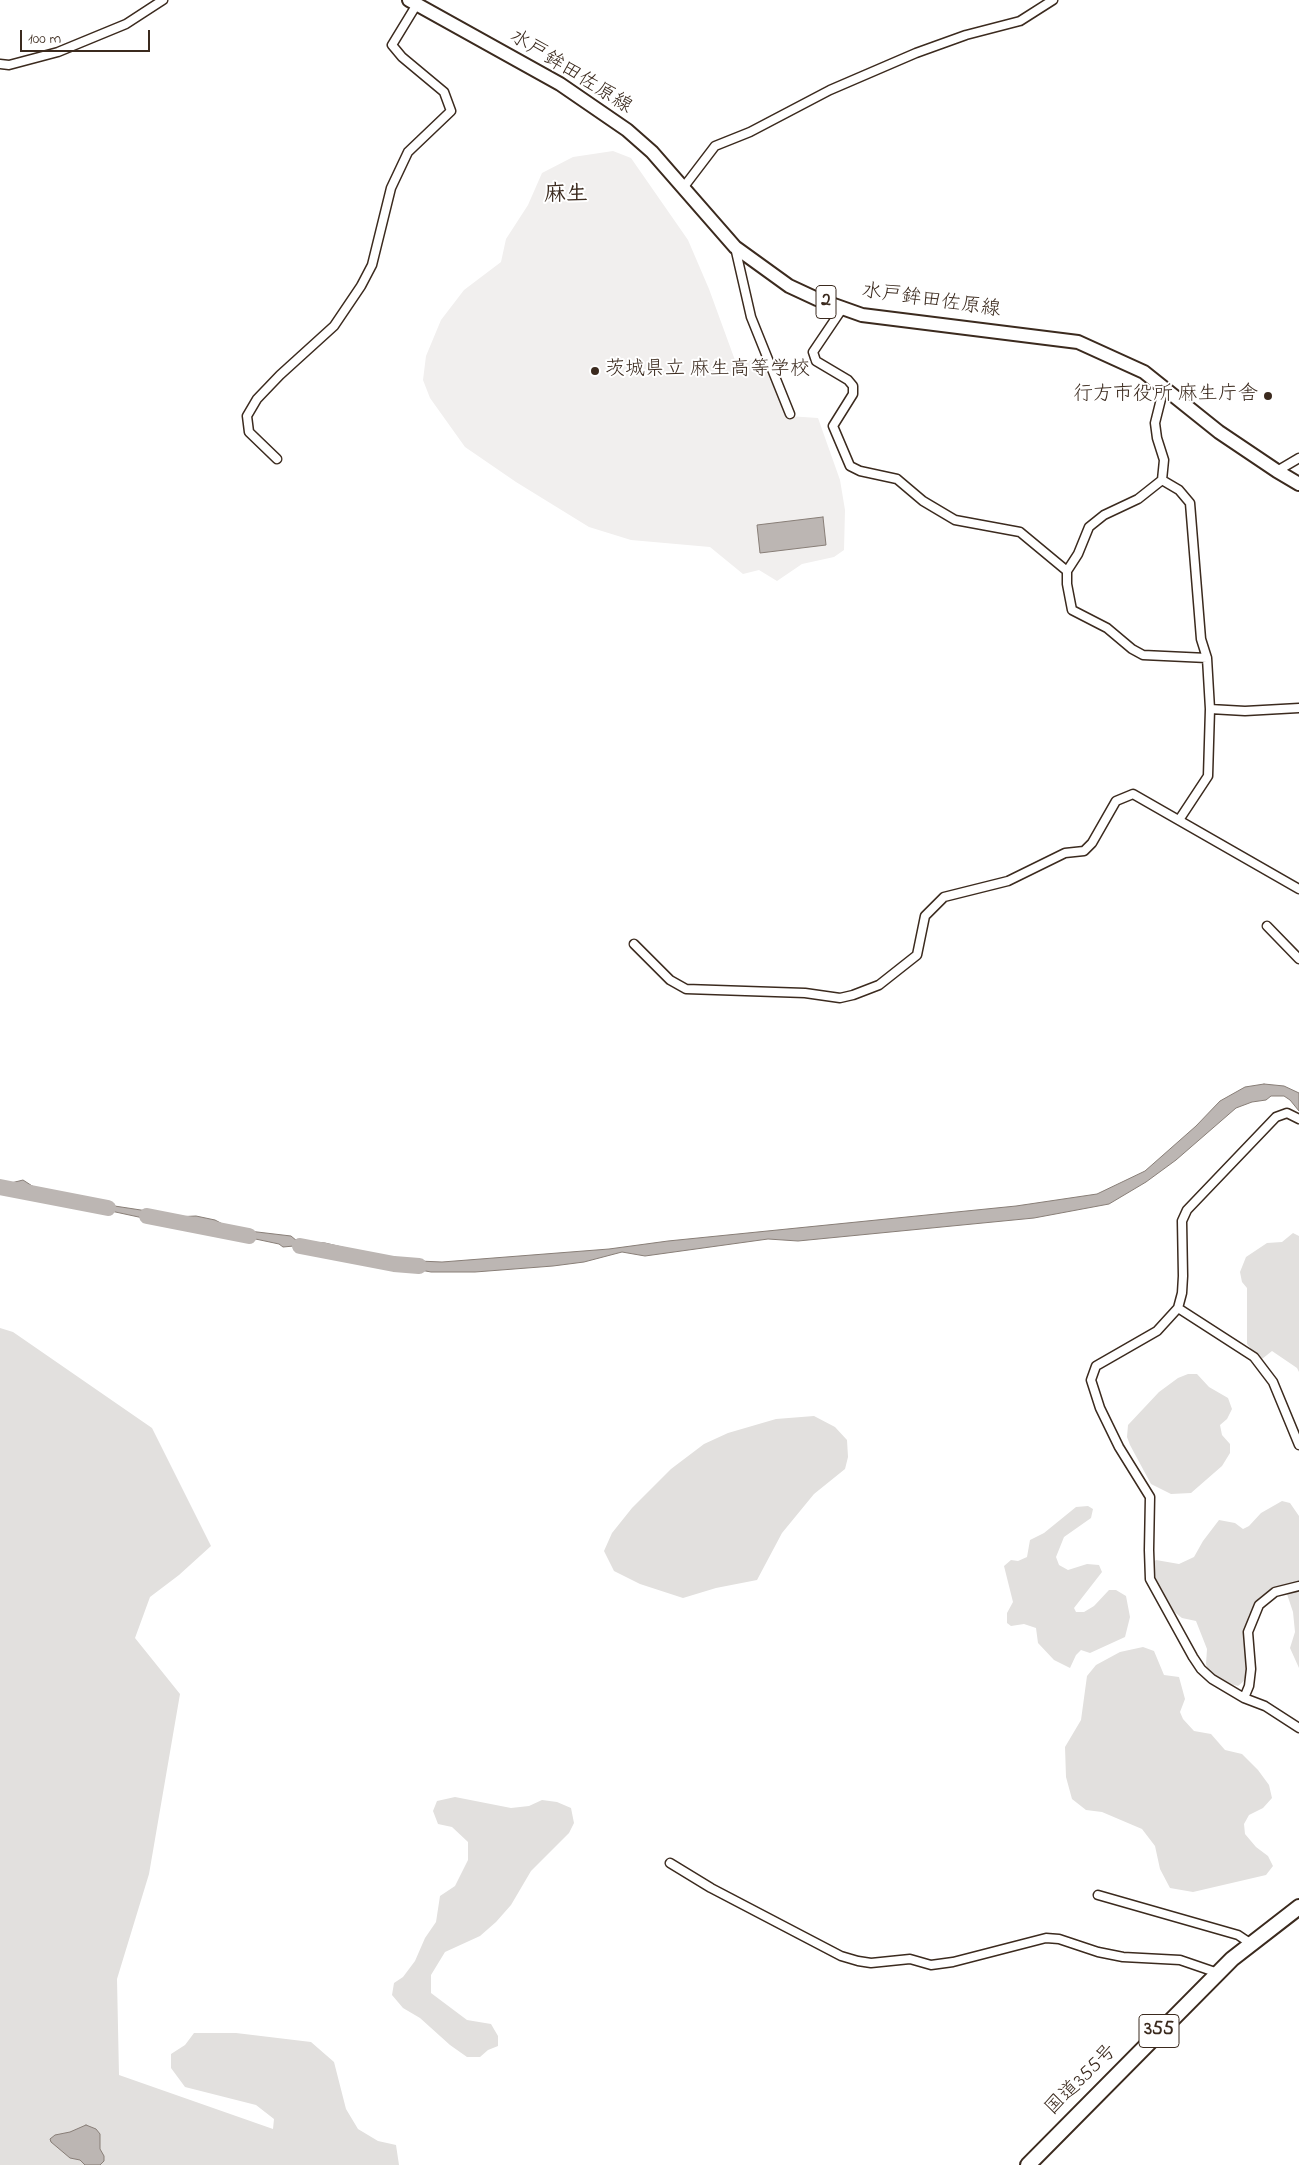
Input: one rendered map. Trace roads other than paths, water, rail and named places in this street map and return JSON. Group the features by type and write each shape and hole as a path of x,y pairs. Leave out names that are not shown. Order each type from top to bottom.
{"highway":[{"name":"国道355号","path":"1028,2165 1218,1972 1250,1943 1299,1907"}],"main road":[{"name":"水戸鉾田佐原線","path":"413,2 560,84 627,130 652,152 735,247 789,286 817,299 842,306 862,315 1078,342 1144,372 1219,432 1276,471 1299,484"}],"street":[{"path":"0,64 9,64 58,52 126,24 163,0"},
{"path":"683,188 714,146 750,132 830,90 916,53 966,36 1020,21 1053,0"},
{"path":"277,459 249,432 247,416 257,399 280,375 334,326 362,286 372,265 391,188 408,152 451,111 444,92 402,57 392,45 413,2"},
{"path":"735,247 751,317 790,414"},
{"path":"842,306 814,352 816,361 848,380 853,386 853,394 833,426 850,466 860,471 897,478 922,501 955,520 1020,532 1067,571"},
{"path":"1164,387 1155,424 1156,438 1164,460 1162,480 1138,499 1104,515 1089,527 1078,554 1067,571 1067,584 1072,610 1107,628 1132,649 1143,655 1207,658"},
{"path":"1276,471 1299,458"},
{"path":"1162,480 1179,490 1190,504 1201,639 1207,658 1210,709 1208,776 1179,820"},
{"path":"1210,709 1245,711 1299,708"},
{"path":"634,944 670,980 686,990 805,993 840,998 879,985 917,955 925,916 944,897 1008,881 1065,853 1084,851 1092,843 1116,801 1133,794 1299,889"},
{"path":"1266,926 1299,959"},
{"path":"1299,1119 1287,1113 1276,1117 1186,1210 1182,1221 1182,1285 1178,1308 1157,1331 1096,1366 1092,1375 1091,1385 1119,1447 1150,1497 1148,1550 1150,1579 1201,1669 1212,1679 1244,1698 1265,1706 1299,1728"},
{"path":"1178,1308 1254,1356 1274,1382 1299,1445"},
{"path":"1244,1698 1249,1686 1251,1669 1248,1632 1259,1604 1275,1592 1299,1586"},
{"path":"670,1863 711,1888 841,1956 858,1961 871,1963 910,1959 932,1965 953,1962 1046,1938 1059,1939 1123,1958 1180,1960 1218,1972"},
{"path":"1098,1895 1238,1935 1250,1943"}],"waterway":[{"path":"0,1187 108,1208"},
{"path":"147,1216 249,1236"},
{"path":"300,1246 394,1264 419,1266"}],"place":[{"name":"茨城県立 麻生高等学校","path":"595,371"},
{"name":"行方市役所 麻生庁舎","path":"1268,396"}],"district":[{"name":"麻生","path":"566,196"}]}
